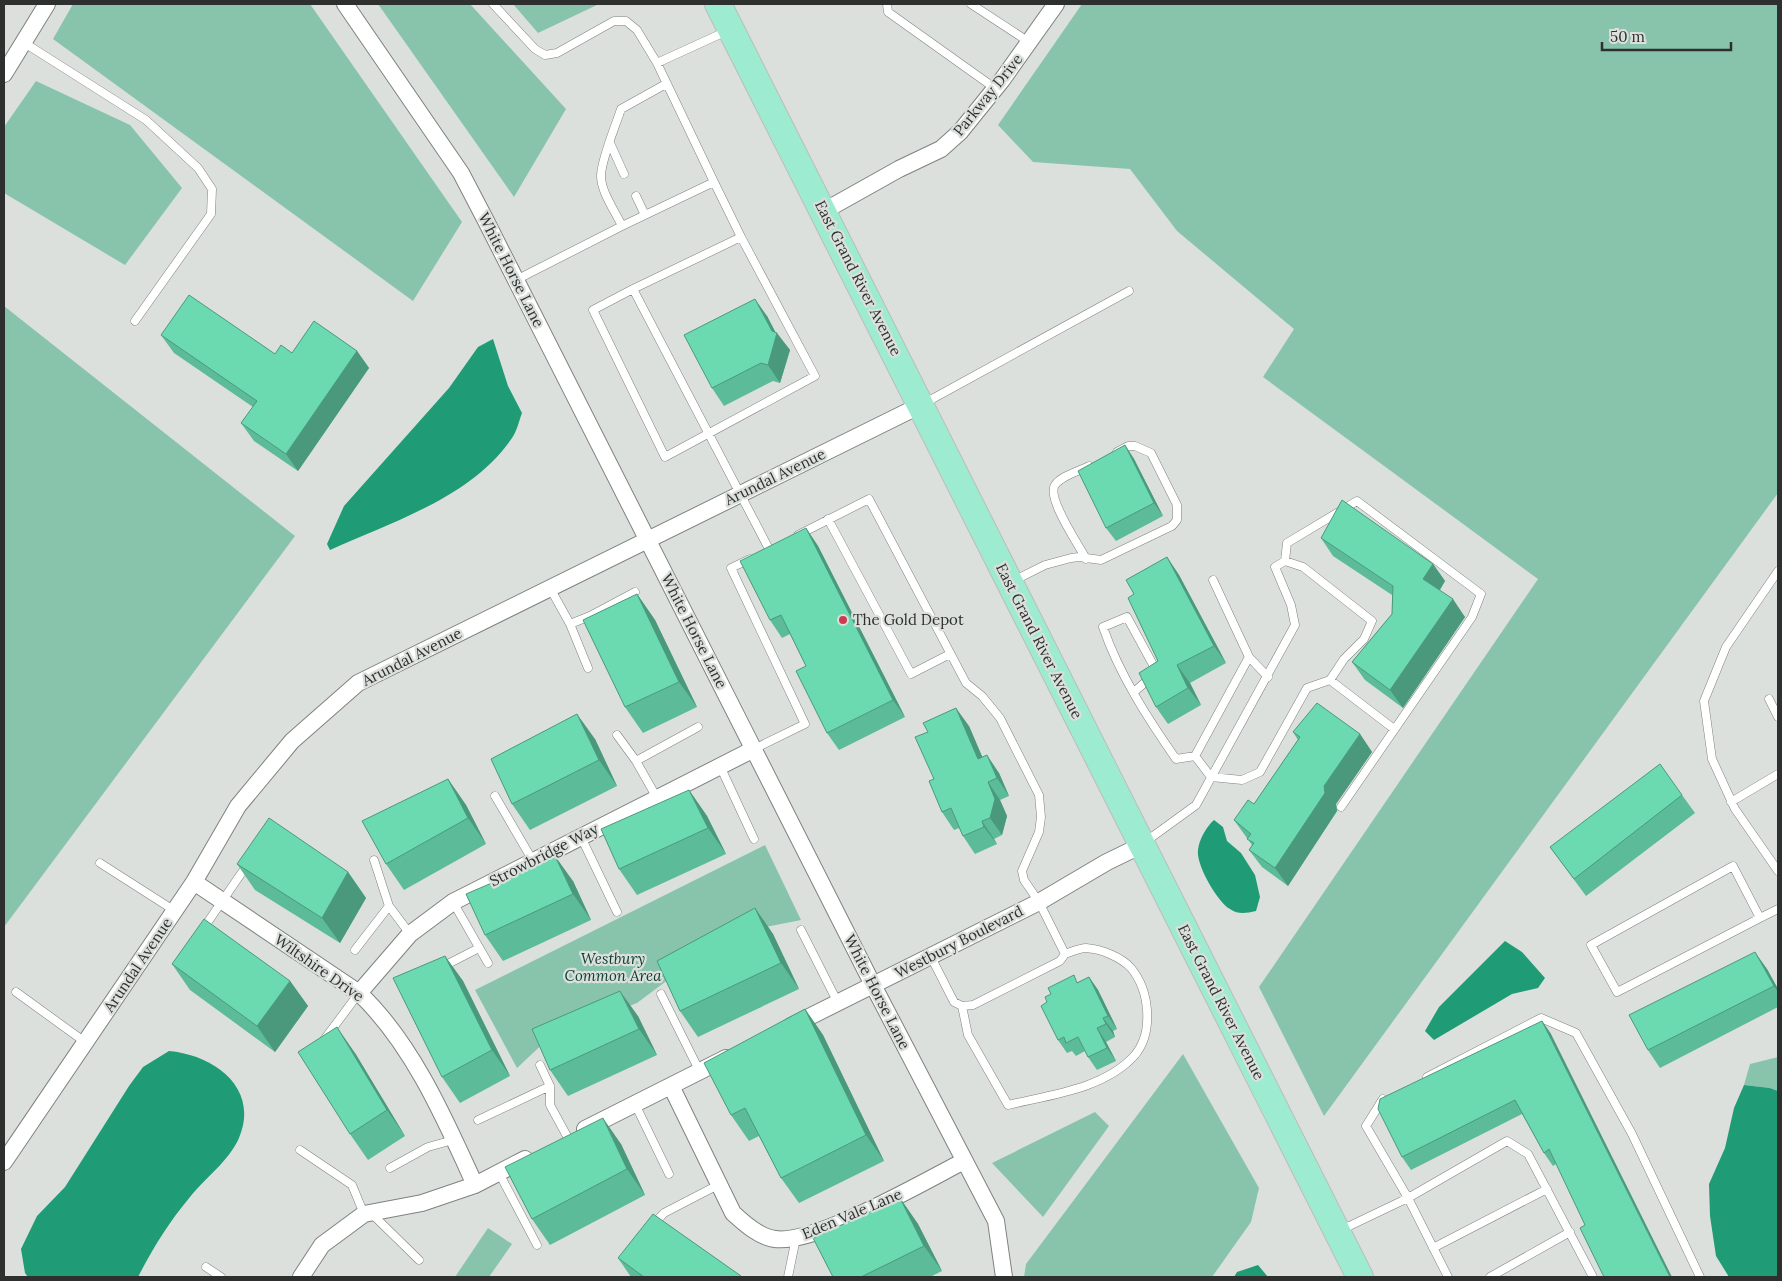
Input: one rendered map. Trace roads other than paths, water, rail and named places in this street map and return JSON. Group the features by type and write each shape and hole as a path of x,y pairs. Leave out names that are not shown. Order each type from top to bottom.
{"main road":[{"name":"East Grand River Avenue","path":"718,4 1360,1277"}],"street":[{"path":"4,74 47,4"},
{"name":"White Horse Lane","path":"345,4 461,173 873,985 996,1221 1004,1277"},
{"name":"Parkway Drive","path":"824,211 899,169 941,149 960,132 996,89 1056,4"},
{"name":"Arundal Avenue","path":"4,1162 175,911 238,806 292,741 358,683 921,405"},
{"name":"Strowbridge Way","path":"359,993 410,934 452,902 754,750"},
{"name":"Westbury Boulevard","path":"777,1033 1039,902 1108,862 1142,845"},
{"name":"Wiltshire Drive","path":"194,882 359,993 381,1014 409,1052 475,1185"},
{"path":"301,1277 322,1245 367,1213 422,1203 475,1185 743,1050"},
{"name":"Eden Vale Lane","path":"672,1086 733,1213 749,1227 774,1239 796,1238 823,1230 875,1207 964,1161"}],"lane":[{"path":"493,4 536,50 545,55 557,53 614,21 626,21 637,30 657,63 741,237 815,376 665,457 593,310 741,237"},
{"path":"887,4 888,12 996,89"},
{"path":"971,4 1029,42"},
{"path":"657,63 731,29"},
{"path":"23,42 146,120 198,168 212,189 211,214 135,321"},
{"path":"622,226 604,188 601,175 610,143 621,109 666,84"},
{"path":"610,143 624,174"},
{"path":"516,280 714,182"},
{"path":"636,196 645,215"},
{"path":"633,289 769,549"},
{"path":"921,405 1129,291"},
{"path":"1009,583 1045,565 1079,556 1101,560 1110,557 1172,526 1177,520 1177,505 1151,453 1135,446 1128,446 1111,454"},
{"path":"1086,558 1056,506 1052,491 1055,484 1094,463"},
{"path":"786,541 869,499 966,683 982,696 1000,718 1039,795 1041,817 1039,832 1022,871 1024,880 1039,902 1064,950 1060,961 973,1005 962,1006 954,1002 931,957"},
{"path":"1285,561 1287,543 1357,501 1481,594 1472,617 1341,807"},
{"path":"828,520 911,674 950,654"},
{"path":"754,750 805,724 731,568 777,545"},
{"path":"1142,845 1196,805 1211,777 1268,676 1295,625 1291,605 1275,567 1285,561 1303,566 1372,621 1364,639 1344,659 1330,680 1307,688 1260,772 1242,780 1211,777 1195,756"},
{"path":"1778,571 1726,647 1704,701 1712,760 1732,802 1778,871"},
{"path":"1213,580 1249,657 1268,676"},
{"path":"550,588 570,624 588,668"},
{"path":"570,624 590,616 635,592"},
{"path":"1134,692 1156,672 1127,617 1102,627 1108,641 1134,692 1148,718 1176,759 1195,756"},
{"path":"1195,756 1249,657"},
{"path":"1330,680 1394,729"},
{"path":"1769,699 1778,717"},
{"path":"636,761 698,727"},
{"path":"617,735 636,761 657,798"},
{"path":"720,766 754,839"},
{"path":"1732,802 1778,774"},
{"path":"495,796 533,861"},
{"path":"581,837 618,912"},
{"path":"200,934 221,901 255,855"},
{"path":"374,860 389,906 410,934"},
{"path":"100,863 175,911"},
{"path":"1760,918 1733,866 1590,945 1617,992 1778,909"},
{"path":"452,902 488,963"},
{"path":"355,950 389,906"},
{"path":"801,930 838,1003"},
{"path":"437,970 479,948"},
{"path":"962,1006 968,1035 1008,1105 1079,1088 1112,1074 1134,1055 1148,1030 1144,994 1130,968 1110,954 1085,948 1064,950"},
{"path":"16,992 85,1042"},
{"path":"320,1044 359,993"},
{"path":"661,994 700,1072"},
{"path":"1419,1081 1540,1018 1576,1033 1632,1134 1700,1277"},
{"path":"540,1065 550,1086 550,1105 568,1138"},
{"path":"478,1120 550,1086"},
{"path":"1393,1094 1384,1099 1366,1126 1408,1198 1448,1277"},
{"path":"635,1104 669,1174"},
{"path":"390,1168 428,1147 453,1140"},
{"path":"1337,1232 1408,1198 1507,1142 1528,1154 1592,1277"},
{"path":"300,1150 352,1185 367,1213 419,1260"},
{"path":"499,1173 537,1245"},
{"path":"647,1233 664,1213 718,1185"},
{"path":"1433,1248 1547,1189"},
{"path":"1490,1277 1570,1232"},
{"path":"788,1277 796,1238"},
{"path":"206,1267 221,1277"}],"place":[{"name":"The Gold Depot","path":"843,620"}],"park label":[{"name":"Westbury Common Area","path":"613,968"}]}
